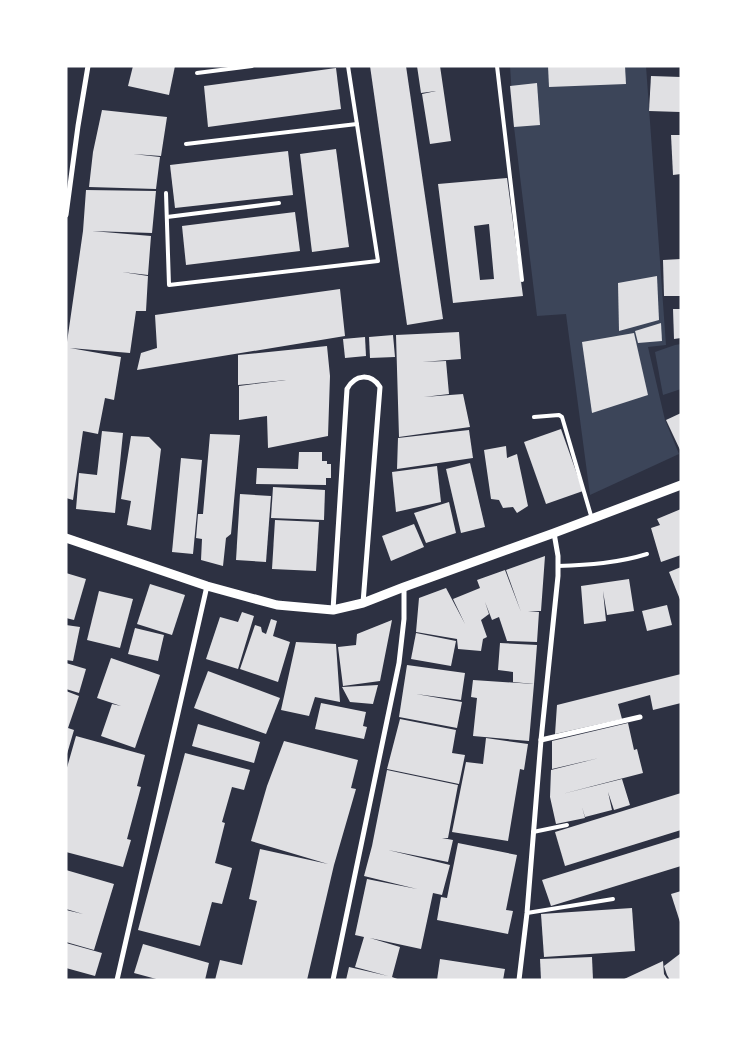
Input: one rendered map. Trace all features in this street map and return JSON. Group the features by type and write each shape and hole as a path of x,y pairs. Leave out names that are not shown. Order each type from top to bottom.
{"street":[{"path":"66,215 88,66"},
{"path":"333,610 347,389 353,379 364,376 373,379 380,387 363,603"},
{"path":"66,538 206,586 277,606 333,610 363,603 592,519 681,484"},
{"path":"519,980 527,913 558,566 554,533"},
{"path":"116,980 206,586"},
{"path":"333,980 400,663 404,619 404,587"},
{"path":"541,740 640,717"}],"lane":[{"path":"197,73 252,66"},
{"path":"166,193 169,285 378,260 348,66"},
{"path":"497,66 522,280"},
{"path":"186,144 357,124"},
{"path":"167,217 279,203"},
{"path":"534,417 559,415 562,418 592,519"},
{"path":"558,566 610,563 647,554"},
{"path":"533,832 567,825"},
{"path":"527,913 613,899"}],"shaded area":[{"path":"510,66 646,66 666,345 648,347 665,420 679,454 590,495 566,314 537,316 514,127"},
{"path":"681,344 681,389 663,395 655,352"}],"building":[{"path":"133,66 175,66 169,95 128,86"},
{"path":"370,66 406,66 443,319 407,325"},
{"path":"417,66 440,66 451,141 430,144 422,94 436,91 421,93"},
{"path":"548,66 625,66 626,84 549,87"},
{"path":"336,68 341,109 208,127 204,86"},
{"path":"651,76 681,77 680,112 649,111"},
{"path":"537,83 540,125 514,127 510,86"},
{"path":"102,110 167,117 161,156 133,154 160,157 156,189 89,187 93,152"},
{"path":"671,135 681,135 681,174 673,175"},
{"path":"336,149 349,247 312,252 300,154"},
{"path":"288,151 293,195 175,208 170,165"},
{"path":"507,178 523,296 453,303 438,184","holes":["489,224 494,279 480,280 474,226"]},
{"path":"86,190 156,191 152,233 92,231 151,236 148,275 122,272 148,276 146,311 136,311 130,353 70,348 121,357 114,400 105,398 98,434 83,431 73,500 66,498 66,349 83,231"},
{"path":"295,212 300,251 186,265 182,226"},
{"path":"681,259 681,296 664,296 663,260"},
{"path":"657,276 659,320 619,331 618,283"},
{"path":"340,289 345,336 137,370 141,353 157,348 155,315"},
{"path":"673,309 681,309 681,338 674,339"},
{"path":"661,323 662,341 638,343 635,331"},
{"path":"459,332 461,359 422,362 446,361 449,394 424,397 463,394 470,427 399,437 396,335"},
{"path":"634,333 648,395 592,413 582,342"},
{"path":"393,335 395,357 370,358 369,337"},
{"path":"365,337 366,356 345,358 343,339"},
{"path":"327,346 330,376 328,436 268,448 267,416 239,420 239,386 286,380 238,385 238,355"},
{"path":"681,413 681,452 666,420"},
{"path":"561,429 583,491 546,504 524,442"},
{"path":"469,430 473,458 397,469 398,438"},
{"path":"102,431 123,433 115,513 76,509 79,473 97,475"},
{"path":"210,434 240,435 231,534 226,538 223,566 201,560 202,539 196,538 198,514 203,514"},
{"path":"131,436 149,437 161,449 151,530 127,525 131,501 121,499"},
{"path":"506,446 507,458 517,454 528,506 517,513 513,507 503,508 499,500 491,499 484,450"},
{"path":"299,452 322,452 322,461 327,461 327,464 331,464 331,478 326,478 326,485 256,484 257,468 298,469"},
{"path":"181,458 202,460 193,554 172,552"},
{"path":"470,463 485,527 461,533 446,469"},
{"path":"437,466 441,502 396,512 392,472"},
{"path":"273,487 325,490 324,520 271,518"},
{"path":"240,494 271,496 266,562 236,560"},
{"path":"449,502 456,533 426,543 414,513"},
{"path":"681,509 681,555 661,562 651,528 660,525 657,519"},
{"path":"275,520 319,522 316,571 272,569"},
{"path":"414,524 424,547 391,561 382,536"},
{"path":"545,556 541,611 528,611 539,612 537,642 507,641 499,617 492,620 485,602 489,614 481,620 487,637 483,639 481,651 458,649 457,639 416,632 419,598 446,588 465,624 453,599 480,588 477,580 505,570 521,612 506,570"},
{"path":"681,567 681,602 669,572"},
{"path":"66,573 86,579 74,620 66,618"},
{"path":"629,579 634,611 607,615 603,591 606,621 584,624 581,586"},
{"path":"150,584 185,595 172,635 137,624"},
{"path":"99,591 133,599 120,648 87,640"},
{"path":"667,605 672,625 647,631 642,611"},
{"path":"242,612 254,616 238,669 206,659 220,617 238,622"},
{"path":"271,619 277,621 273,636 290,642 278,682 240,669 255,625 261,627 262,632 266,634"},
{"path":"392,620 380,681 343,686 338,647 356,645 357,634"},
{"path":"66,625 80,627 73,661 66,660"},
{"path":"135,628 164,635 158,661 128,654"},
{"path":"416,633 456,641 451,666 411,659"},
{"path":"296,642 336,644 340,702 315,697 309,716 281,710"},
{"path":"500,643 537,645 534,684 513,682 513,672 498,670"},
{"path":"111,658 160,675 135,748 101,736 112,704 121,706 97,698"},
{"path":"66,663 86,669 79,693 66,689"},
{"path":"407,665 465,673 461,700 416,694 462,702 457,728 399,717"},
{"path":"208,671 280,698 266,734 194,708"},
{"path":"681,674 681,703 653,710 650,695 618,704 622,719 555,734 557,705"},
{"path":"473,680 534,684 529,741 473,736 477,698 471,697"},
{"path":"378,685 373,704 350,702 342,687"},
{"path":"66,691 79,696 68,728 74,730 67,754"},
{"path":"321,703 366,712 363,726 367,727 364,739 315,729"},
{"path":"400,719 456,730 452,753 465,755 459,784 387,769"},
{"path":"628,723 634,750 637,749 643,773 562,794 622,779 630,805 614,810 608,792 612,810 585,817 582,807 585,818 556,824 550,797 551,770 599,758 552,769 552,741"},
{"path":"198,724 260,742 254,763 192,746"},
{"path":"76,736 145,755 137,786 141,787 127,839 131,840 123,867 66,852 66,771"},
{"path":"486,738 528,744 524,770 520,769 508,841 452,832 466,762 483,764"},
{"path":"284,741 358,760 351,788 356,789 334,865 307,980 215,980 220,960 242,965 257,901 249,899 260,849 328,864 251,841 267,786"},
{"path":"185,753 250,770 244,790 232,787 222,822 225,823 215,863 232,868 222,904 212,902 200,946 138,930"},
{"path":"387,770 458,785 448,838 442,838 453,840 448,862 388,850 450,865 442,895 433,893 421,949 370,938 400,947 392,977 400,980 346,980 349,967 388,976 355,967 364,937 355,935 367,879 417,889 364,876"},
{"path":"681,793 681,830 565,866 555,832"},
{"path":"681,837 681,866 551,906 542,880"},
{"path":"458,843 517,855 506,910 513,911 508,934 437,920 441,897 447,898"},
{"path":"66,870 114,884 94,950 66,942 66,910 83,914 66,909"},
{"path":"681,891 681,922 680,922 671,894"},
{"path":"632,908 635,951 544,957 541,914"},
{"path":"66,943 102,953 95,976 66,968"},
{"path":"143,944 209,963 205,980 160,980 134,973"},
{"path":"681,953 681,980 670,980 664,966"},
{"path":"592,957 593,980 541,980 540,959"},
{"path":"440,959 505,969 503,980 437,980"},
{"path":"663,961 664,974 668,980 622,980"}]}
